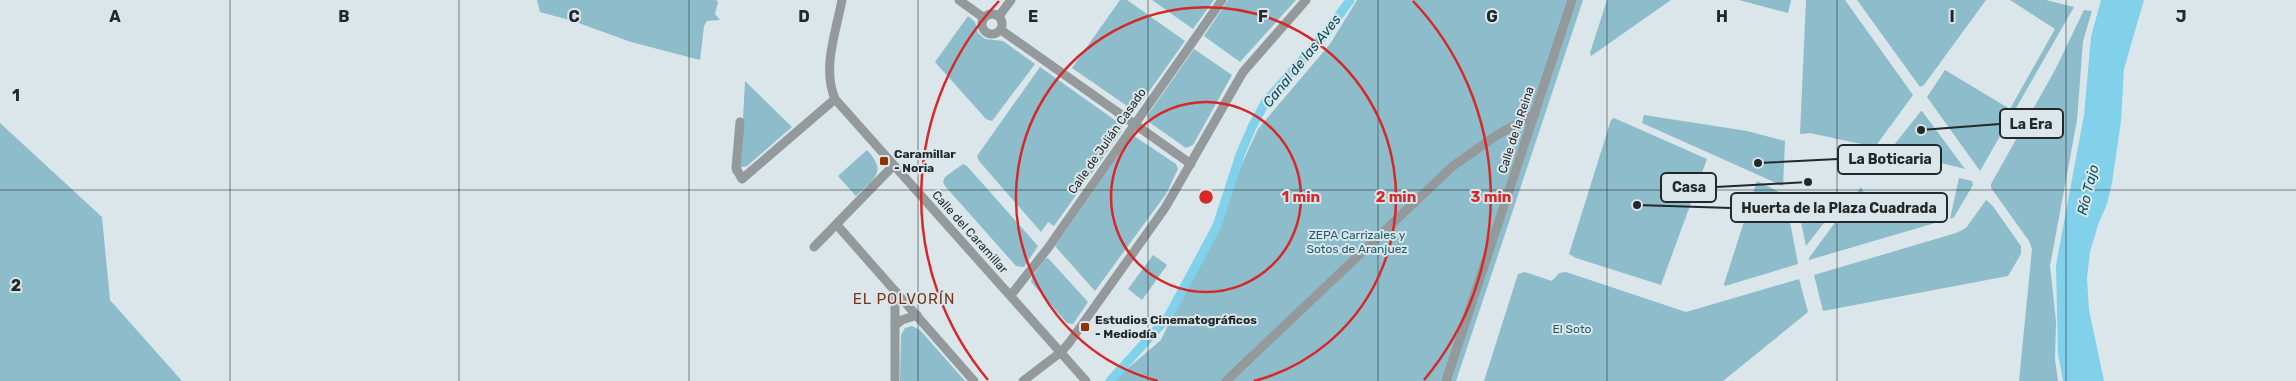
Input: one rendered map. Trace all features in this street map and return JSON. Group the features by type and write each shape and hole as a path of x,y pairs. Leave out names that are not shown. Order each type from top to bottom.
{"street":[{"path":"740,122 736,168 742,179 835,99 831,90 829,72 842,0"},
{"path":"959,0 984,18"},
{"path":"999,16 1010,0"},
{"name":"Calle de Julián Casado","path":"1011,295 1048,248 1222,0"},
{"path":"1023,381 1061,352 1165,208 1243,72 1306,0"},
{"name":"Calle de la Reina","path":"1446,381 1572,0"},
{"path":"991,14 999,16 1003,23 1001,30 994,34 986,32 982,26 984,18 991,14"},
{"path":"1001,30 1191,164"},
{"name":"Calle del Caramillar","path":"835,99 1086,381"},
{"path":"1226,381 1453,166 1497,135 1535,114"},
{"path":"814,247 893,166"},
{"path":"837,225 974,381"},
{"path":"895,381 896,291"},
{"path":"895,325 916,315"}],"green space":[{"path":"537,0 716,0 718,2 715,14 720,20 707,21 704,26 700,60 631,42 573,21 540,12"},
{"path":"1120,0 1127,0 1185,41 1138,107 1134,109 1072,68"},
{"path":"1152,0 1214,0 1193,29"},
{"path":"1228,0 1296,0 1240,62 1204,36"},
{"name":"ZEPA Carrizales y Sotos de Aranjuez","path":"1357,0 1583,0 1456,381 1113,381 1161,340 1258,129 1330,44"},
{"path":"1607,0 1671,0 1591,56 1590,53"},
{"path":"1739,0 1791,0 1788,13"},
{"path":"1806,0 1845,0 1913,95 1875,147 1810,133 1800,134"},
{"path":"1857,0 1986,0 1924,85 1920,87"},
{"path":"2010,0 2046,0 2074,7 1980,171 1927,97 1945,70 2010,109 2055,29"},
{"path":"2084,10 2092,11 2083,41 2077,120 2050,266 2056,321 2055,359 2058,381 2019,381 2032,249 2029,241 1991,188 1991,184 2055,70"},
{"path":"968,16 975,22 978,33 985,39 1003,41 1035,64 992,121 986,119 935,62"},
{"path":"1194,49 1232,75 1193,145 1186,148 1149,122 1147,116"},
{"path":"1040,67 1122,127 1121,132 1054,226 1048,222 1041,232 979,161 977,156"},
{"path":"745,81 792,127 747,166 742,167 735,175 732,172 737,119 743,119"},
{"path":"1922,111 1965,169 1890,150"},
{"path":"1644,115 1747,131 1785,141 1783,186 1642,123"},
{"path":"1614,118 1707,159 1661,285 1576,258 1569,254 1611,120"},
{"path":"0,123 102,217 110,300 182,381 0,381"},
{"path":"1134,136 1176,164 1178,169 1166,194 1095,291 1055,246"},
{"path":"867,150 877,164 876,175 856,196 838,176"},
{"path":"963,164 967,166 1038,246 1024,267 1016,266 945,186 943,182 945,177"},
{"path":"1959,178 1972,181 1973,185 1954,217 1950,219"},
{"path":"1757,181 1785,195 1798,264 1725,286 1724,284"},
{"path":"1861,187 1871,207 1935,223 1809,260 1809,258"},
{"path":"1796,198 1841,201 1806,246"},
{"path":"1986,200 1992,205 2021,246 2021,254 2008,276 1823,311 1814,275 1956,233 1966,228"},
{"path":"1153,255 1167,265 1142,300 1128,289"},
{"path":"1048,258 1088,302 1073,324 1067,323 1031,282 1032,277 1045,259"},
{"name":"El Soto","path":"1525,272 1552,281 1559,273 1566,272 1686,312 1799,279 1808,312 1723,381 1484,381 1518,274"},
{"path":"912,326 920,330 965,381 900,381 901,335 905,328"}],"water":[{"name":"Río Tajo","path":"2101,0 2144,0 2124,69 2121,121 2112,183 2107,204 2090,252 2087,278 2089,310 2104,381 2063,381 2058,355 2056,265 2084,115 2091,37"}],"waterway":[{"name":"Canal de las Aves","path":"1110,381 1168,317 1217,226 1240,155 1266,101 1327,32 1350,0"}],"place":[{"name":"La Era","path":"1921,130"},
{"name":"Caramillar - Noria","path":"884,161"},
{"name":"La Boticaria","path":"1758,163"},
{"name":"Casa","path":"1808,182"},
{"name":"Huerta de la Plaza Cuadrada","path":"1637,205"},
{"name":"Estudios Cinematográficos - Mediodía","path":"1085,327"}],"district":[{"name":"EL POLVORÍN","path":"904,299"}]}
